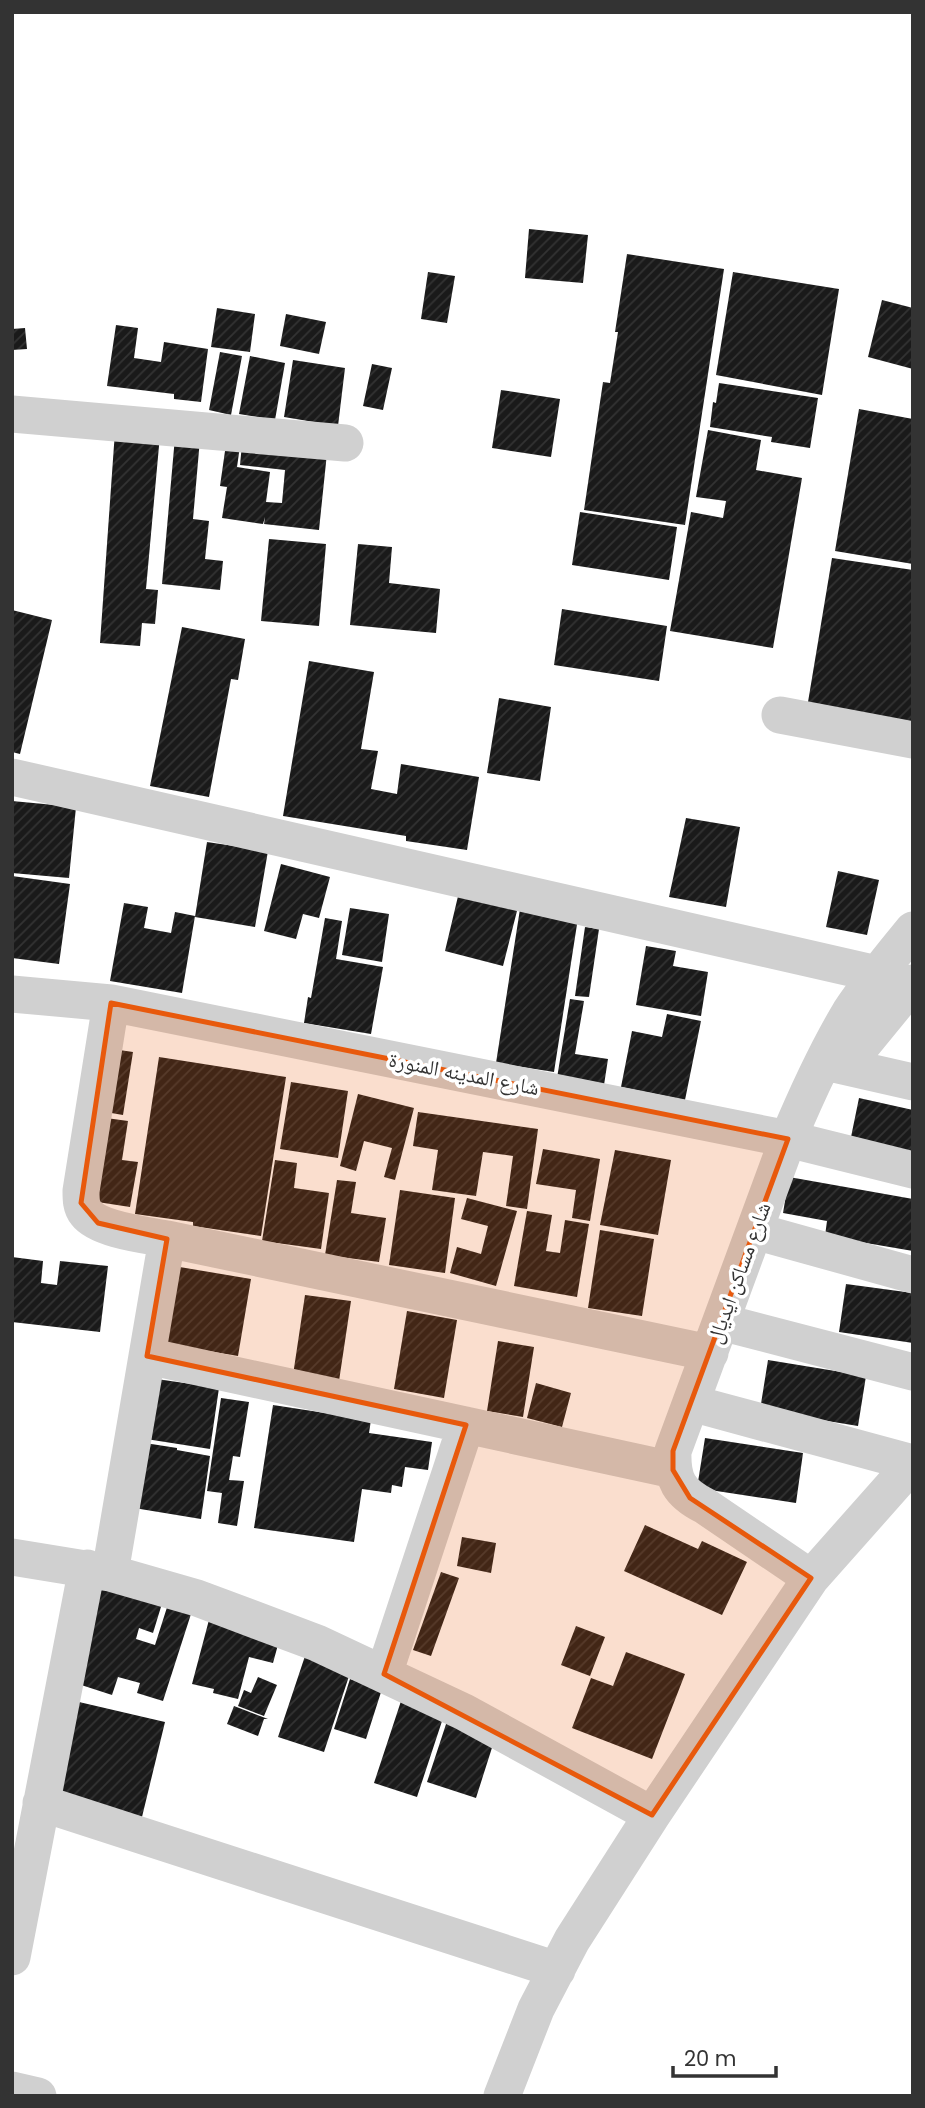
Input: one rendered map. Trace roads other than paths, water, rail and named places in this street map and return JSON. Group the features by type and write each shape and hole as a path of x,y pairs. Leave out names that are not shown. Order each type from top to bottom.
{"street":[{"path":"12,414 345,443"},
{"path":"780,715 913,740"},
{"path":"12,777 877,974"},
{"name":"شارع مساكن ايديال","path":"673,1470 673,1451 788,1139 835,1064 850,1013 913,930"},
{"path":"835,1064 912,984"},
{"name":"شارع المدينه المنورة","path":"12,994 111,1003 788,1139 913,1170"},
{"path":"111,1003 81,1191 81,1203 87,1214 99,1223 167,1239 913,1372"},
{"path":"835,1064 913,1082"},
{"path":"755,1231 913,1275"},
{"path":"12,1957 41,1803 147,1356 167,1239"},
{"path":"147,1356 673,1470 679,1486 690,1498 811,1578"},
{"path":"502,2096 536,2009 572,1940 652,1815 811,1578 913,1463 691,1404"},
{"path":"384,1674 466,1425"},
{"path":"12,1558 98,1570 209,1603 317,1643 464,1712 652,1815"},
{"path":"41,1803 557,1970"},
{"path":"12,2090 38,2096"}]}
